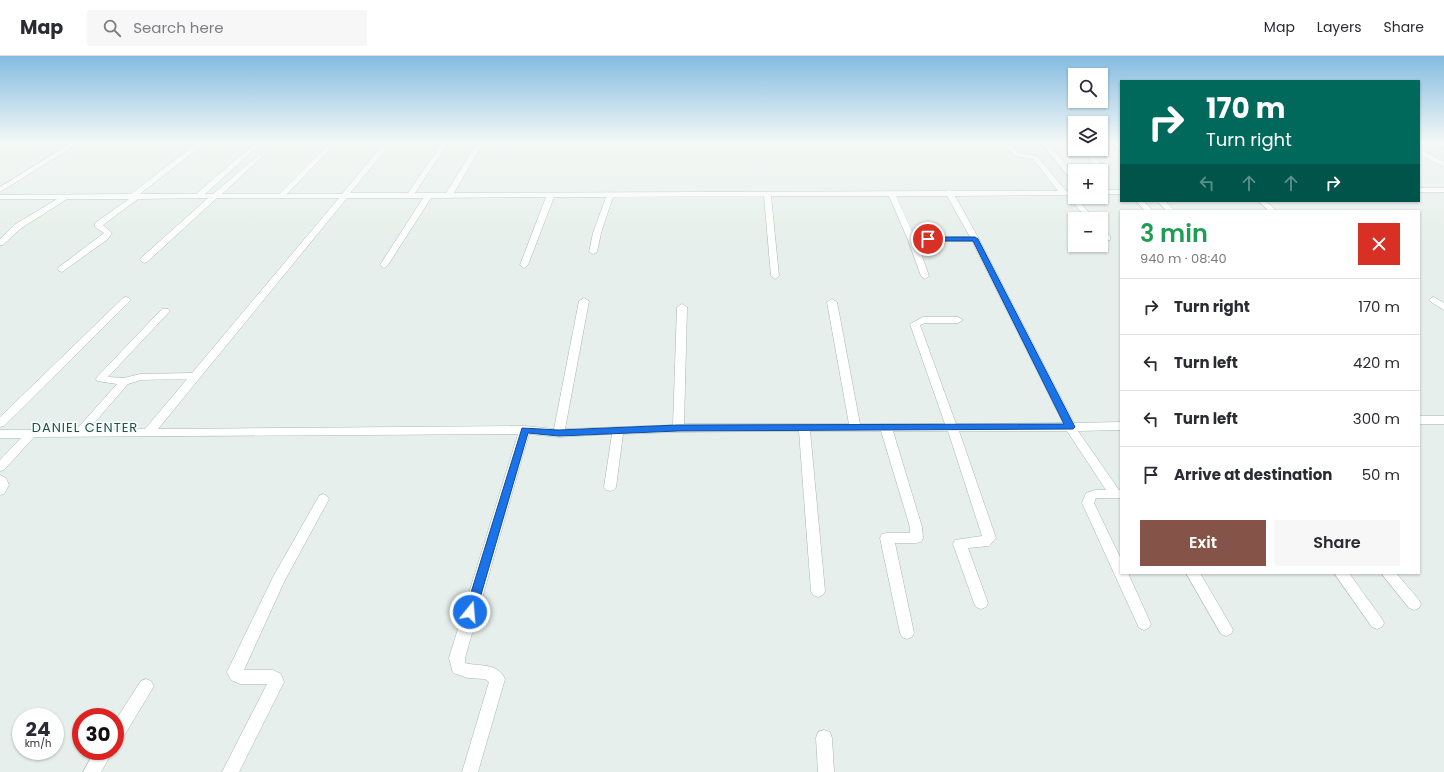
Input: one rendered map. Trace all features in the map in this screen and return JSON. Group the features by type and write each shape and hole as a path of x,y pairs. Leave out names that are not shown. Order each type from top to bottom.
{"street":[{"path":"0,190 22,176"},
{"path":"62,269 105,237 108,233 98,225 159,176"},
{"path":"197,197 221,176"},
{"path":"144,260 237,176"},
{"path":"281,196 300,176"},
{"path":"149,432 360,176"},
{"path":"410,195 423,176"},
{"path":"449,195 459,176"},
{"path":"1049,176 1068,192"},
{"path":"1420,190 1444,190"},
{"path":"1108,191 1120,192"},
{"path":"950,192 1070,427 1118,493 1090,496 1088,503 1120,571"},
{"path":"0,197 428,196 950,192 1068,193"},
{"path":"891,193 912,240 925,276"},
{"path":"767,194 776,276"},
{"path":"524,265 551,195"},
{"path":"593,252 597,233 610,195"},
{"path":"0,242 17,227 66,196"},
{"path":"384,265 428,196"},
{"path":"1141,202 1148,210"},
{"path":"1162,202 1171,210"},
{"path":"1263,202 1272,210"},
{"path":"1078,204 1085,212"},
{"path":"912,240 975,239"},
{"path":"0,423 126,300"},
{"path":"1434,300 1444,307"},
{"path":"559,433 584,302"},
{"path":"832,302 856,428"},
{"path":"678,428 682,308"},
{"path":"166,311 101,379 123,382 140,377 195,376"},
{"path":"958,320 923,320 914,324 952,427 989,538 984,542 960,544 981,603"},
{"path":"79,433 123,382"},
{"path":"1420,420 1444,420"},
{"path":"0,434 525,430 559,433 678,428 1120,426"},
{"path":"804,427 818,591"},
{"path":"886,428 916,527 916,538 887,538 907,633"},
{"path":"470,772 497,679 488,672 468,671 458,668 457,658 525,430"},
{"path":"610,487 618,431"},
{"path":"0,467 32,433"},
{"path":"0,479 2,480 3,485 0,491"},
{"path":"230,772 276,682 276,679 273,677 240,677 236,675 235,672 278,581 323,499"},
{"path":"1121,574 1144,624"},
{"path":"1195,574 1226,630"},
{"path":"1342,574 1378,623"},
{"path":"1389,574 1414,604"},
{"path":"124,721 146,686"},
{"path":"824,738 826,772"},
{"path":"91,772 99,760"}],"district":[{"name":"DANIEL CENTER","path":"85,427"}],"route":[{"path":"470,612 525,430 559,433 678,428 1070,427 975,239 928,239"}]}
